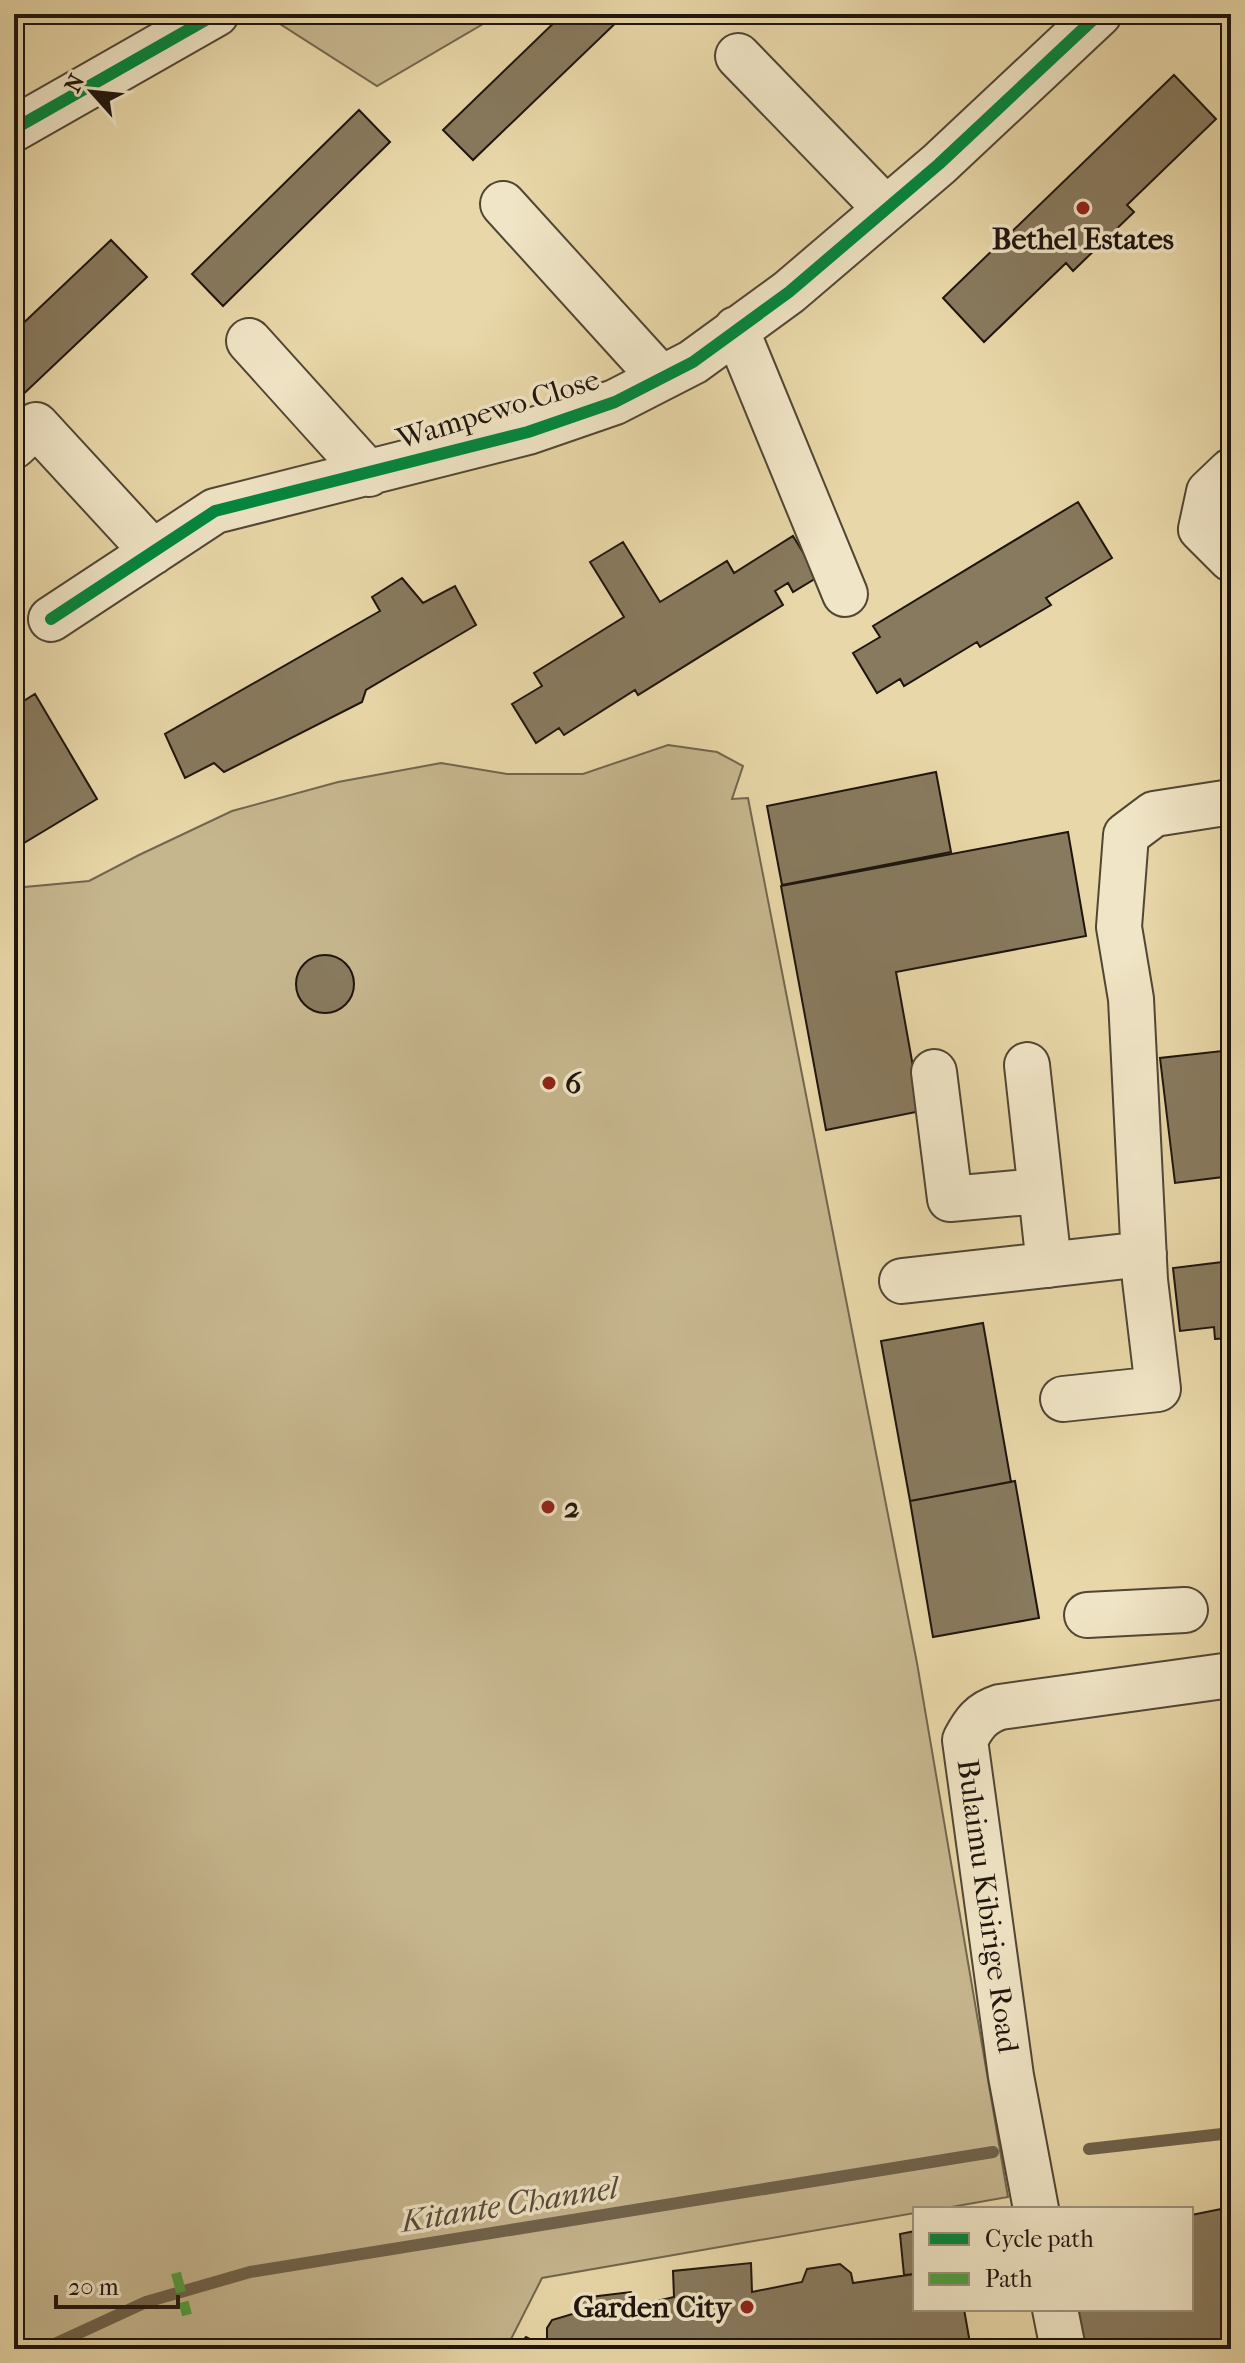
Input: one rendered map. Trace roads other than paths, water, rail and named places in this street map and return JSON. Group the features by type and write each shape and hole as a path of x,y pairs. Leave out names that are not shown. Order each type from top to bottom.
{"street":[{"path":"14,129 216,14"},
{"name":"Wampewo Close","path":"51,619 215,511 528,432 615,402 693,362 789,292 939,164 1099,14"},
{"path":"738,56 886,209"},
{"path":"503,204 661,378"},
{"path":"736,329 845,594"},
{"path":"249,341 369,474"},
{"path":"14,446 36,425 153,552"},
{"path":"1231,471 1209,492 1201,529 1231,559"},
{"path":"1063,1399 1158,1389 1144,1254 1131,999 1119,927 1126,835 1154,814 1231,802"},
{"path":"1027,1065 1049,1265"},
{"path":"934,1072 950,1199 1040,1191"},
{"path":"902,1281 1144,1254"},
{"path":"1087,1615 1185,1610"},
{"name":"Bulaimu Kibirige Road","path":"1036,2207 1011,2076 965,1740 975,1721 987,1711 1000,1707 1231,1675"},
{"path":"1055,2311 1063,2349"}],"waterway":[{"path":"1089,2149 1231,2133"},
{"name":"Kitante Channel","path":"44,2349 146,2302 250,2272 993,2152"}],"place":[{"name":"Bethel Estates","path":"1083,208"},
{"name":"6","path":"549,1083"},
{"name":"2","path":"548,1507"},
{"name":"Garden City","path":"747,2307"}]}
